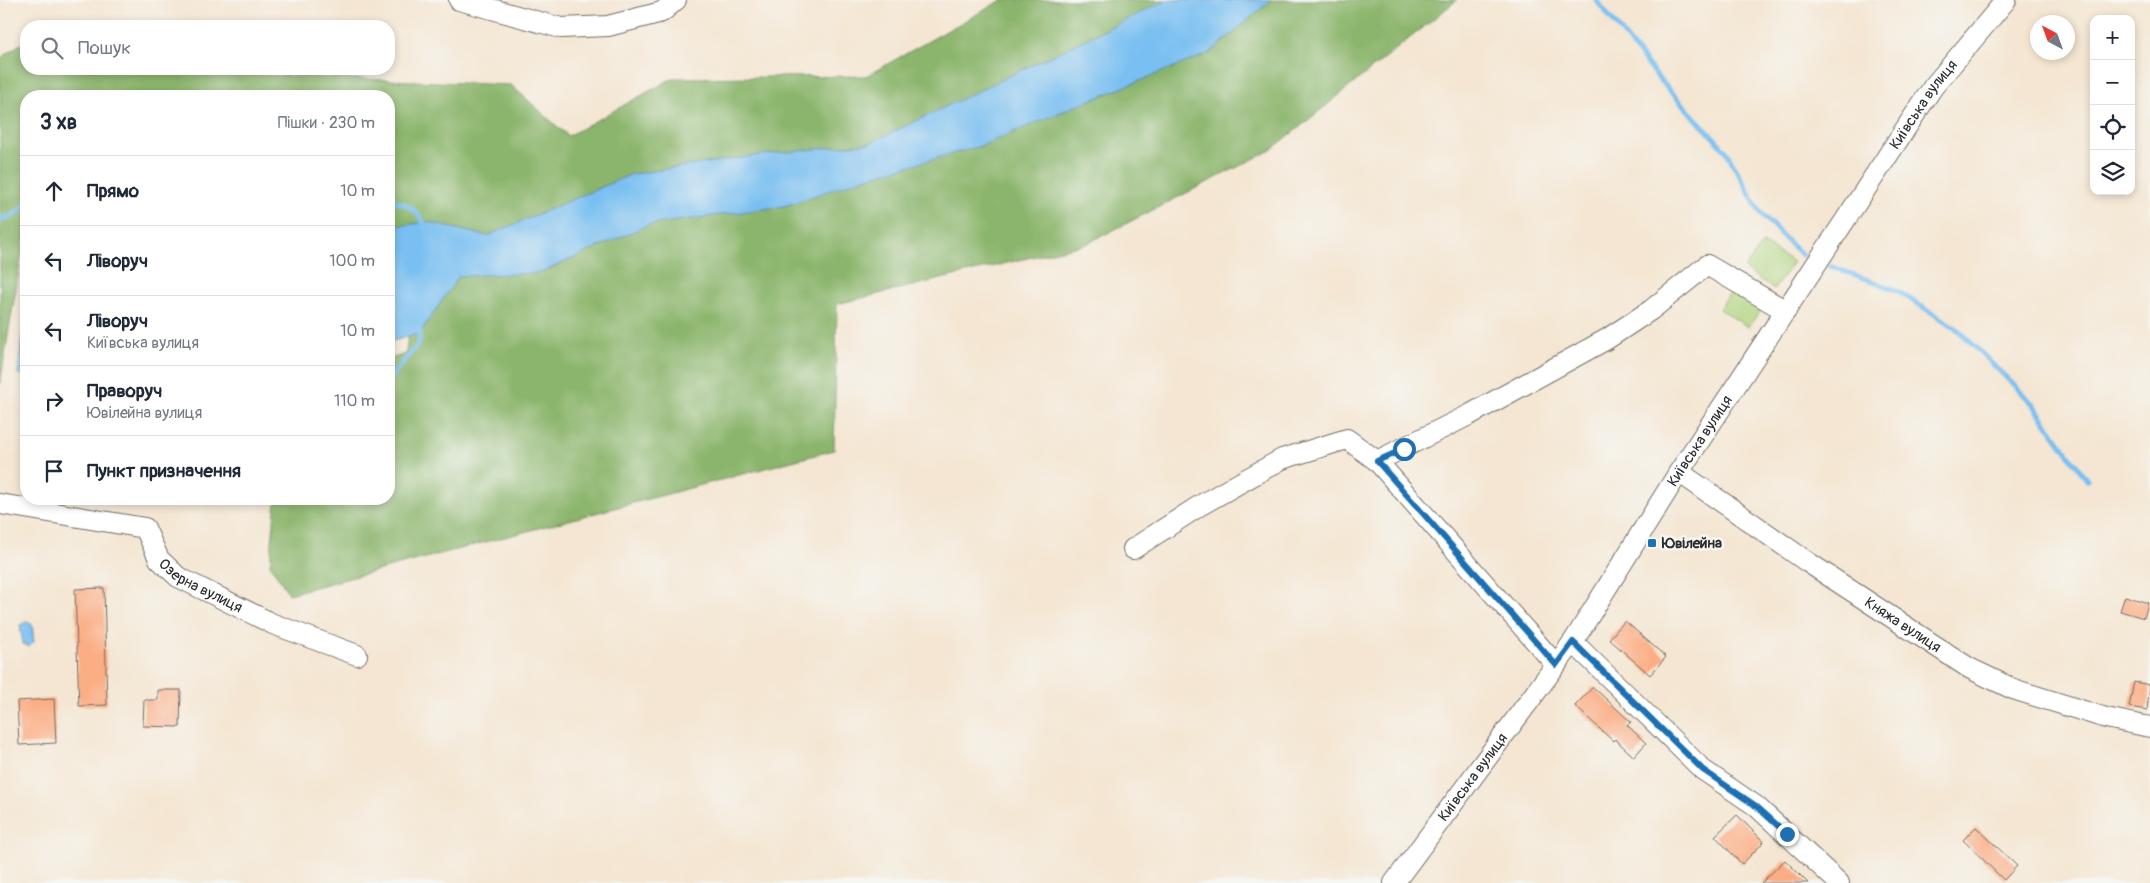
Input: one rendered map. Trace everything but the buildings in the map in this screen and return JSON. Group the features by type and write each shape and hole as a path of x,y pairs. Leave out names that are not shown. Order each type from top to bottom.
{"street":[{"path":"459,0 561,28 608,26 662,12 676,0"},
{"name":"Київська вулиця","path":"1394,883 1573,642 1679,472 1933,87 2006,0"},
{"path":"1377,461 1471,414 1607,338 1650,310 1707,265 1786,312"},
{"path":"1133,549 1199,506 1282,459 1347,439 1377,461 1556,665"},
{"name":"Княжа вулиця","path":"1679,472 1806,561 1969,668 2013,688 2106,718 2150,727"},
{"name":"Озерна вулиця","path":"0,504 145,528 159,559 178,577 273,624 357,655"},
{"path":"1573,642 1703,770 1756,806 1839,883"}],"green space":[{"path":"1002,0 1457,0 1271,150 1086,244 837,304 834,450 289,594 270,565 275,505 395,505 395,357 406,354 411,301 395,284 395,90 20,90 20,264 0,384 0,59 20,44 20,75 267,75 511,85 568,136 673,78 866,76"},
{"path":"1763,243 1793,262 1774,289 1744,269"},
{"path":"1734,287 1765,305 1748,327 1719,309"}],"water":[{"path":"1167,0 1271,0 1210,53 981,146 865,178 785,206 648,225 540,273 459,276 419,334 395,340 395,226 428,222 487,236 632,174 761,155 870,143"},
{"path":"20,355 20,374 18,374"},
{"path":"28,621 32,625 34,642 29,647 23,644 20,625"}],"waterway":[{"path":"1596,0 1660,80 1726,151 1759,211 1802,255"},
{"path":"395,201 412,208 426,228"},
{"path":"0,219 10,217 20,210"},
{"path":"1830,266 1894,289 1956,328 2033,404 2087,480"},
{"path":"395,372 419,343 420,327"}],"place":[{"name":"Ювілейна","path":"1652,543"}],"route":[{"path":"1404,449 1377,461 1556,665 1573,642 1703,770 1756,806 1787,834"}]}
